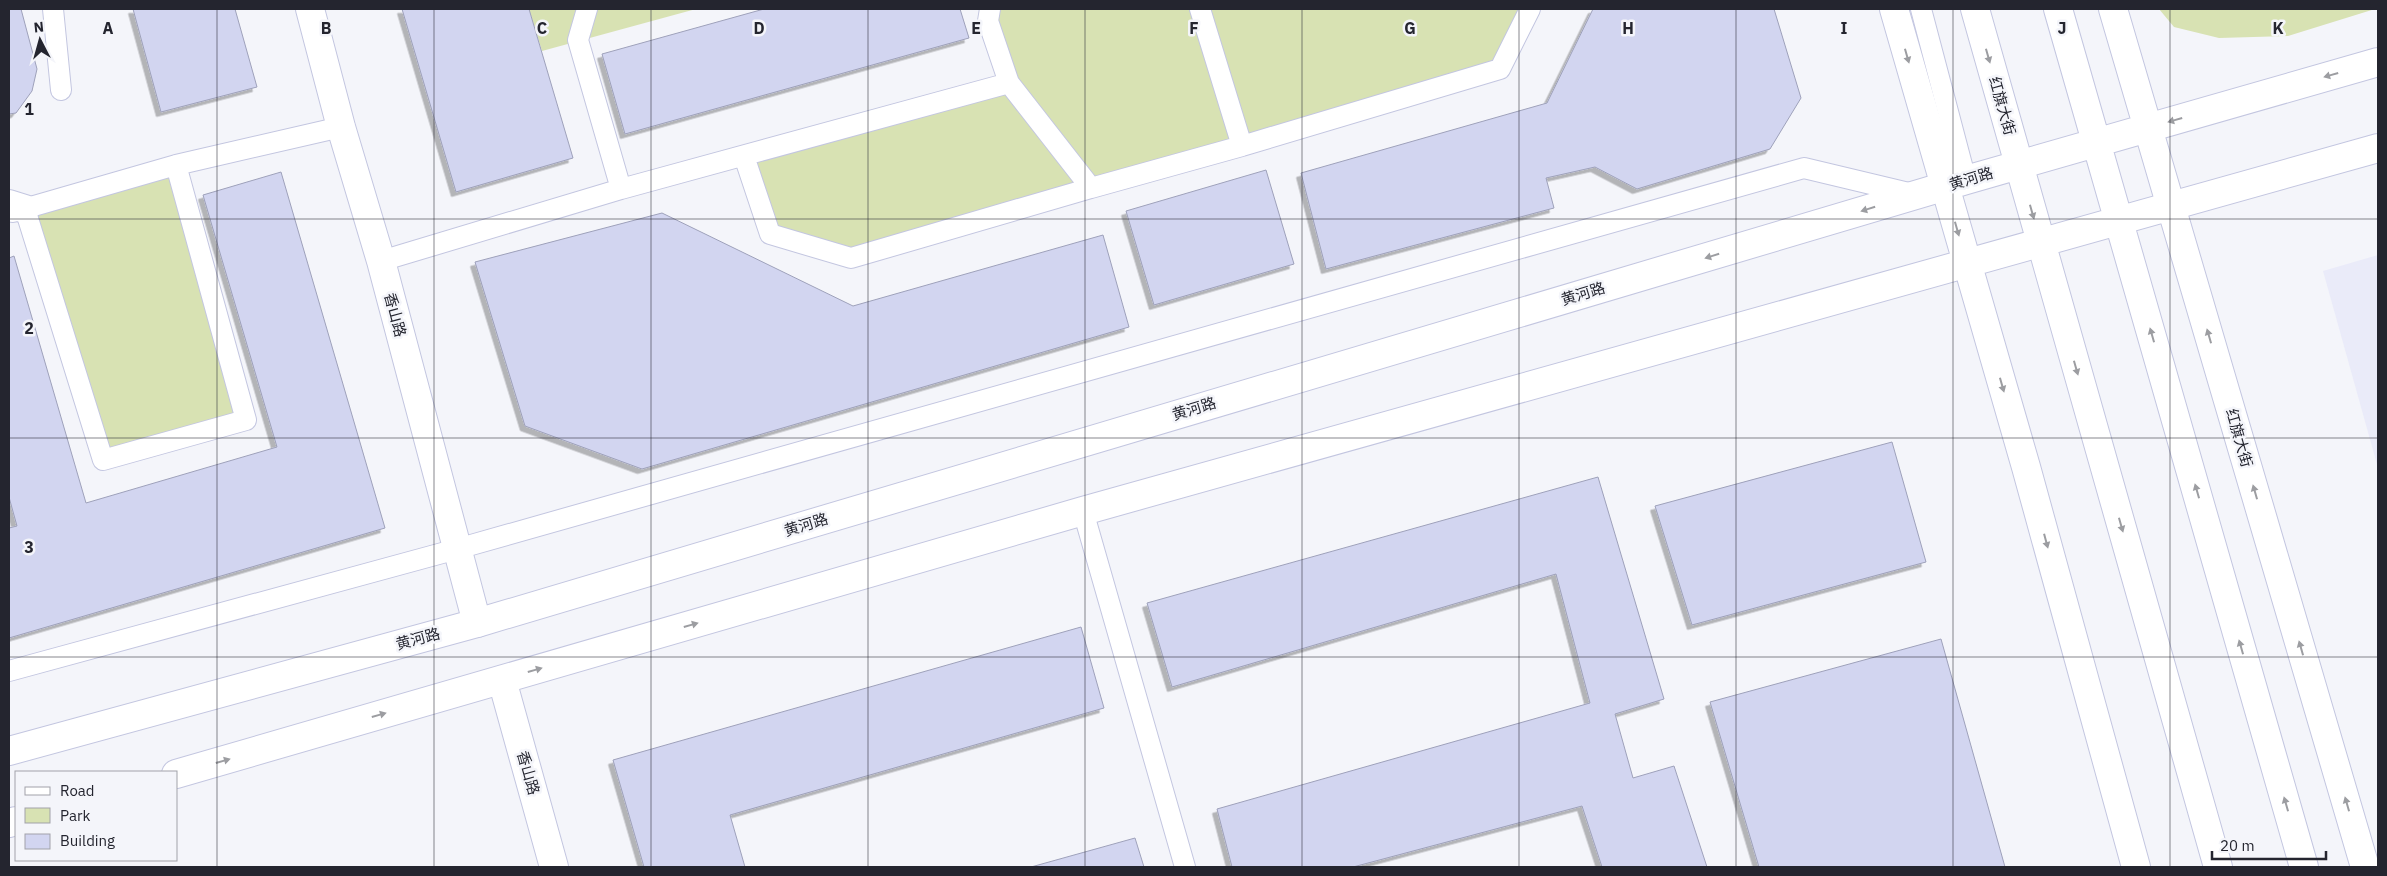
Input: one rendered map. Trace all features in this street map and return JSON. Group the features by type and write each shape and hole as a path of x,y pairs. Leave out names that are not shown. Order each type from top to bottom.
{"main road":[{"name":"香山路","path":"310,9 341,127 381,261 477,622"},
{"path":"1894,9 1956,183 1968,264 2136,867"},
{"name":"红旗大街","path":"1974,9 2218,867"},
{"path":"2058,9 2304,867"},
{"name":"红旗大街","path":"2113,9 2365,867"},
{"name":"黄河路","path":"9,751 477,622 1956,183 2378,62"},
{"path":"178,773 1083,511 2378,148"},
{"name":"香山路","path":"502,680 554,867"}],"lane":[{"path":"53,9 61,90"},
{"path":"588,9 578,40 621,189"},
{"path":"990,9 988,21 1009,83 1091,188"},
{"path":"1200,9 1242,146"},
{"path":"744,156 770,234 851,258 1242,146 1500,69 1530,9"},
{"path":"1921,9 1956,183"},
{"path":"381,261 621,189 1009,83"},
{"path":"176,165 246,420 103,460 14,209 176,165 341,127"},
{"path":"9,671 457,548 1804,168 1917,195"},
{"path":"1083,511 1185,867"}],"shaded area":[{"path":"2378,255 2378,468 2323,271"}],"green space":[{"path":"529,9 696,9 542,51"},
{"path":"990,9 1530,9 1500,69 851,258 770,234 744,156 1008,83"},
{"path":"2159,9 2375,9 2288,36 2219,38 2174,27"},
{"path":"176,165 246,420 103,460 29,212"}],"building":[{"path":"9,9 21,9 37,69 32,91 16,113 9,114"},
{"path":"133,9 235,9 257,87 161,112"},
{"path":"402,9 529,9 573,158 456,192"},
{"path":"764,9 960,9 969,38 625,134 602,54"},
{"path":"1593,9 1774,9 1801,98 1770,149 1637,189 1595,167 1546,178 1554,208 1326,269 1301,173 1547,103"},
{"path":"1266,170 1294,264 1154,305 1126,211"},
{"path":"281,172 385,528 9,638 9,528 17,526 9,497 9,258 14,256 86,503 277,447 203,195"},
{"path":"662,213 853,306 1103,235 1129,327 642,469 525,426 475,262"},
{"path":"1892,442 1926,562 1692,625 1655,506"},
{"path":"1598,477 1664,699 1615,714 1633,778 1674,766 1707,867 1602,867 1582,806 1353,867 1232,867 1217,809 1590,703 1556,574 1172,687 1147,603"},
{"path":"1081,627 1104,708 730,815 745,867 644,867 613,760"},
{"path":"1941,639 2005,867 1759,867 1710,702"},
{"path":"1135,838 1144,867 1031,867"}]}
